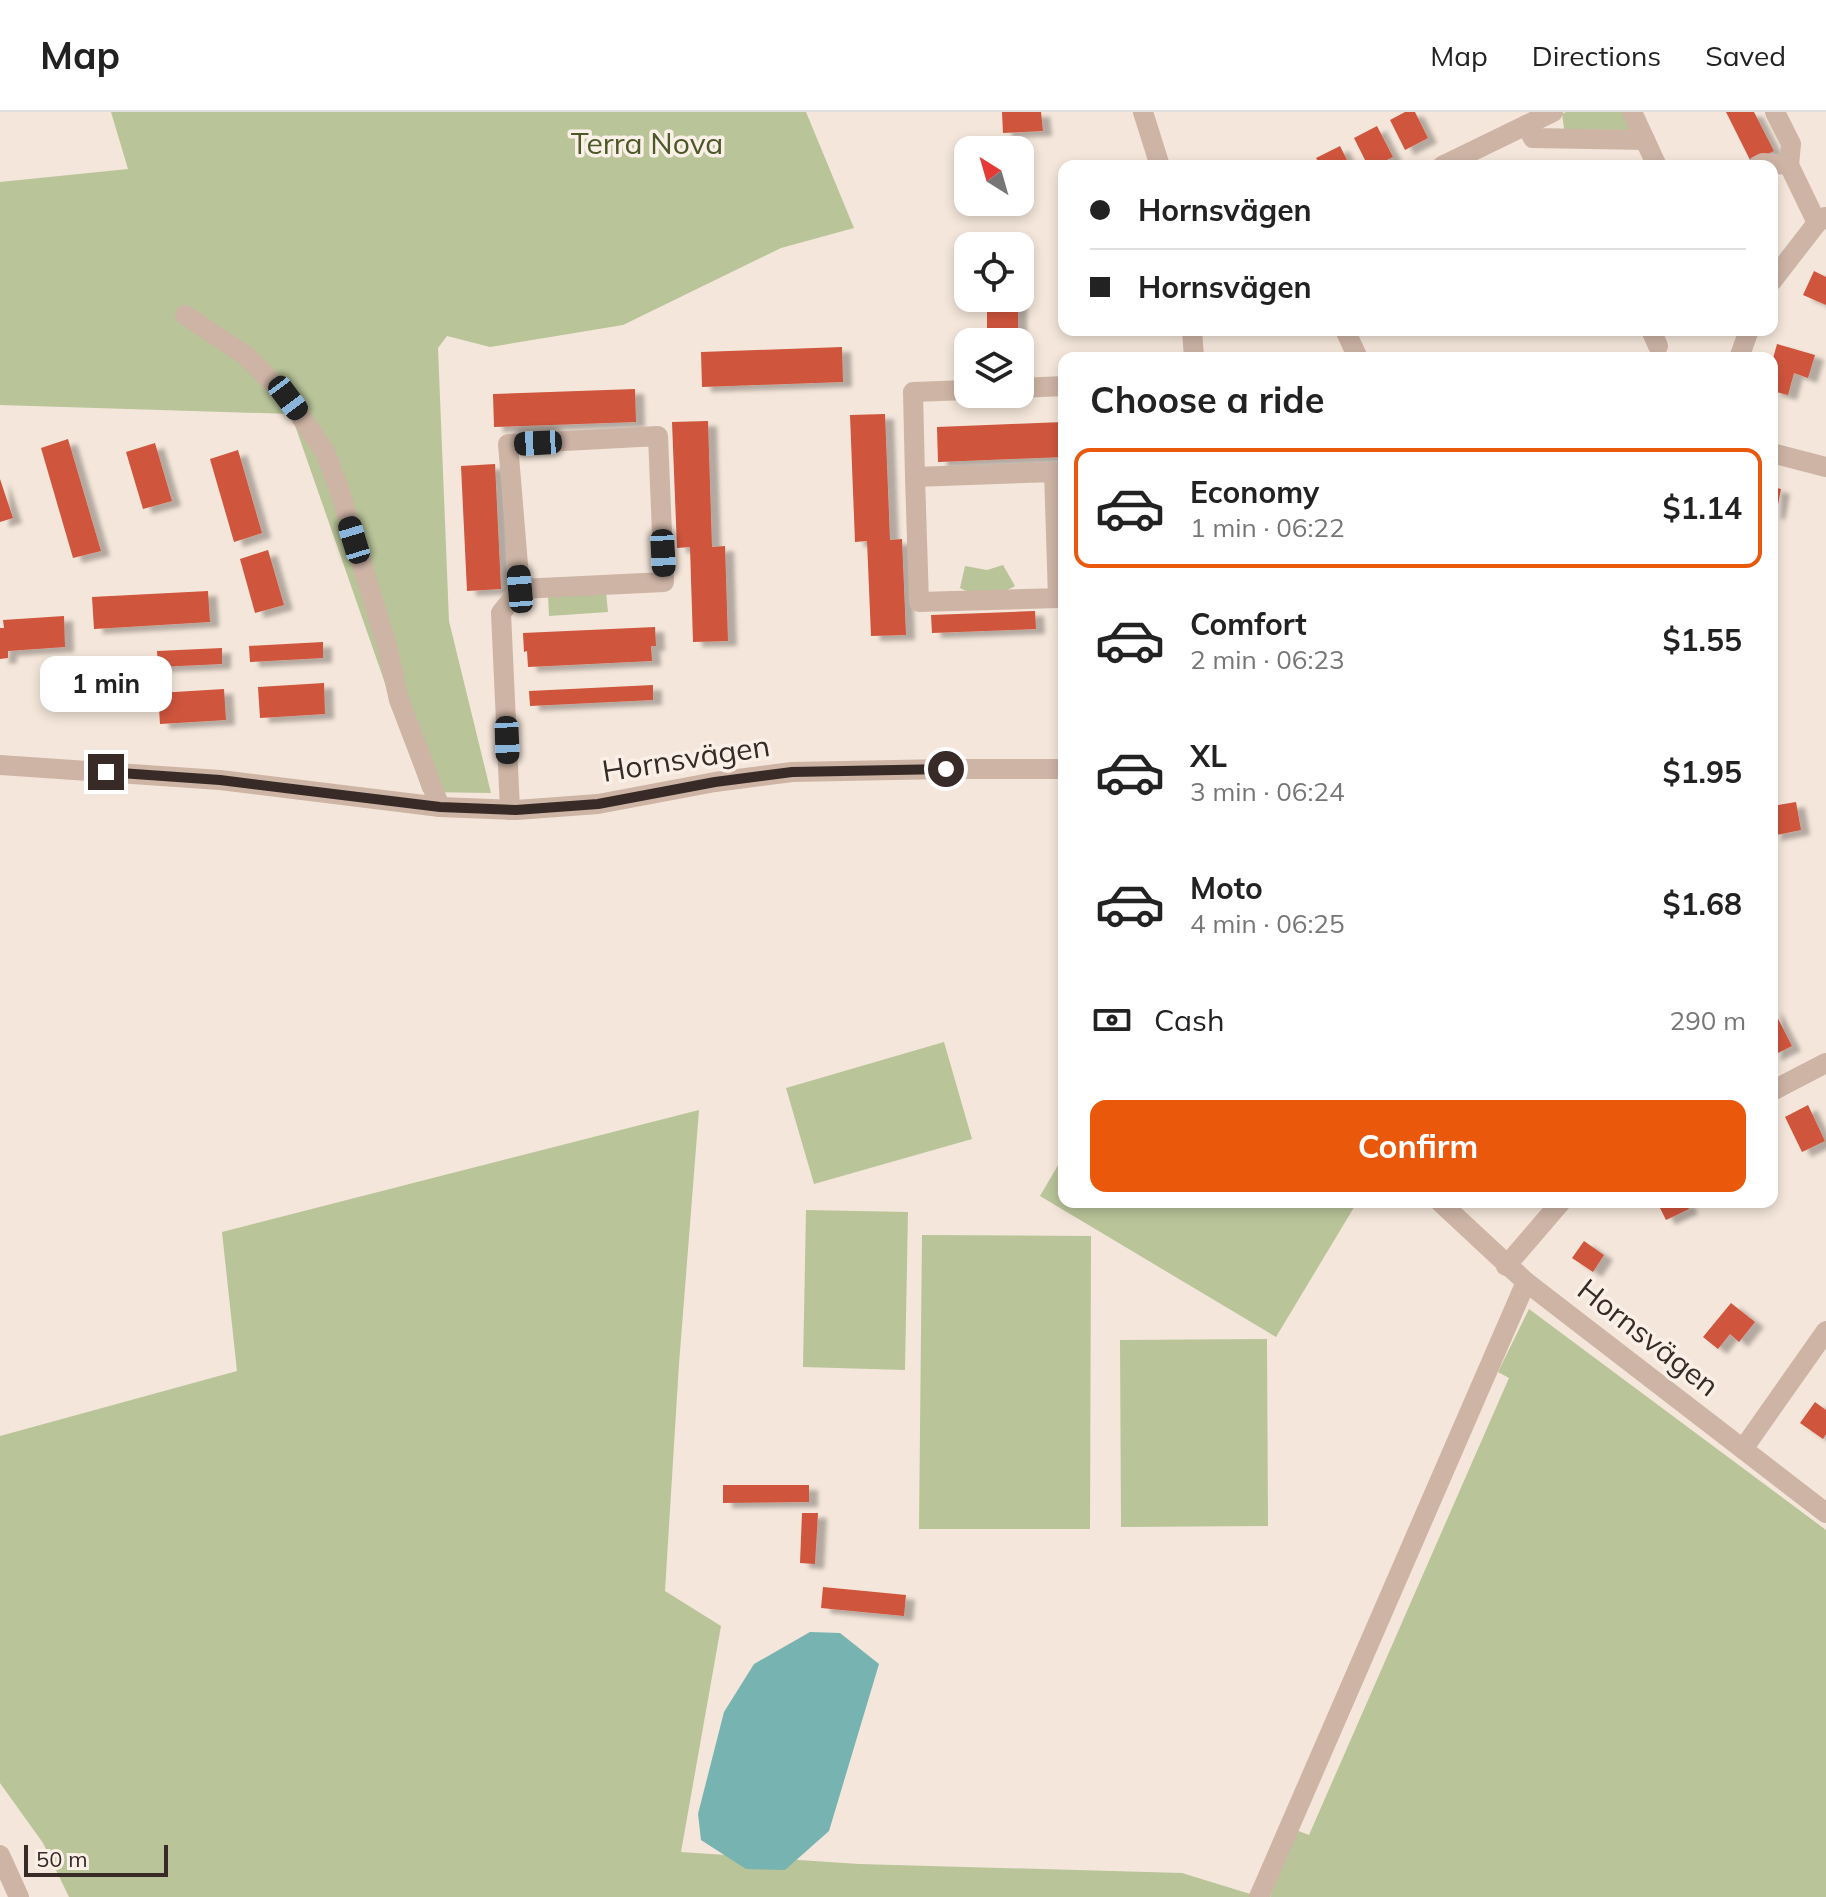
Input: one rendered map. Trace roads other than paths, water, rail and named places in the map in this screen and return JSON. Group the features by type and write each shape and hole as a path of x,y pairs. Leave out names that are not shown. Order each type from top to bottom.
{"street":[{"path":"1143,112 1158,160"},
{"path":"1454,160 1553,112"},
{"path":"1632,112 1654,160"},
{"path":"1775,112 1791,144 1789,165 1822,220 1778,274"},
{"path":"1526,125 1533,138 1645,140"},
{"path":"1778,164 1789,165"},
{"path":"185,315 245,355 288,398 325,452 387,646 399,700 440,807"},
{"path":"1034,387 1058,386"},
{"path":"915,477 1054,472 1058,598 919,602 915,477 913,392 954,391"},
{"path":"510,810 501,613 520,589 508,444 658,436 664,582 520,589"},
{"path":"1778,455 1826,467"},
{"name":"Hornsvägen","path":"0,765 220,780 440,807 510,810 598,804 715,782 792,772 1058,769"},
{"path":"1778,1088 1826,1063"},
{"name":"Hornsvägen","path":"1446,1208 1506,1266 1826,1513"},
{"path":"1506,1266 1556,1208"},
{"path":"1259,1897 1526,1282"},
{"path":"1743,1449 1826,1331"},
{"path":"0,1855 19,1897"}],"water":[{"path":"810,1632 840,1633 879,1664 829,1831 785,1870 746,1869 701,1840 698,1814 724,1712 754,1664"}],"park label":[{"name":"Terra Nova","path":"647,144"}]}
